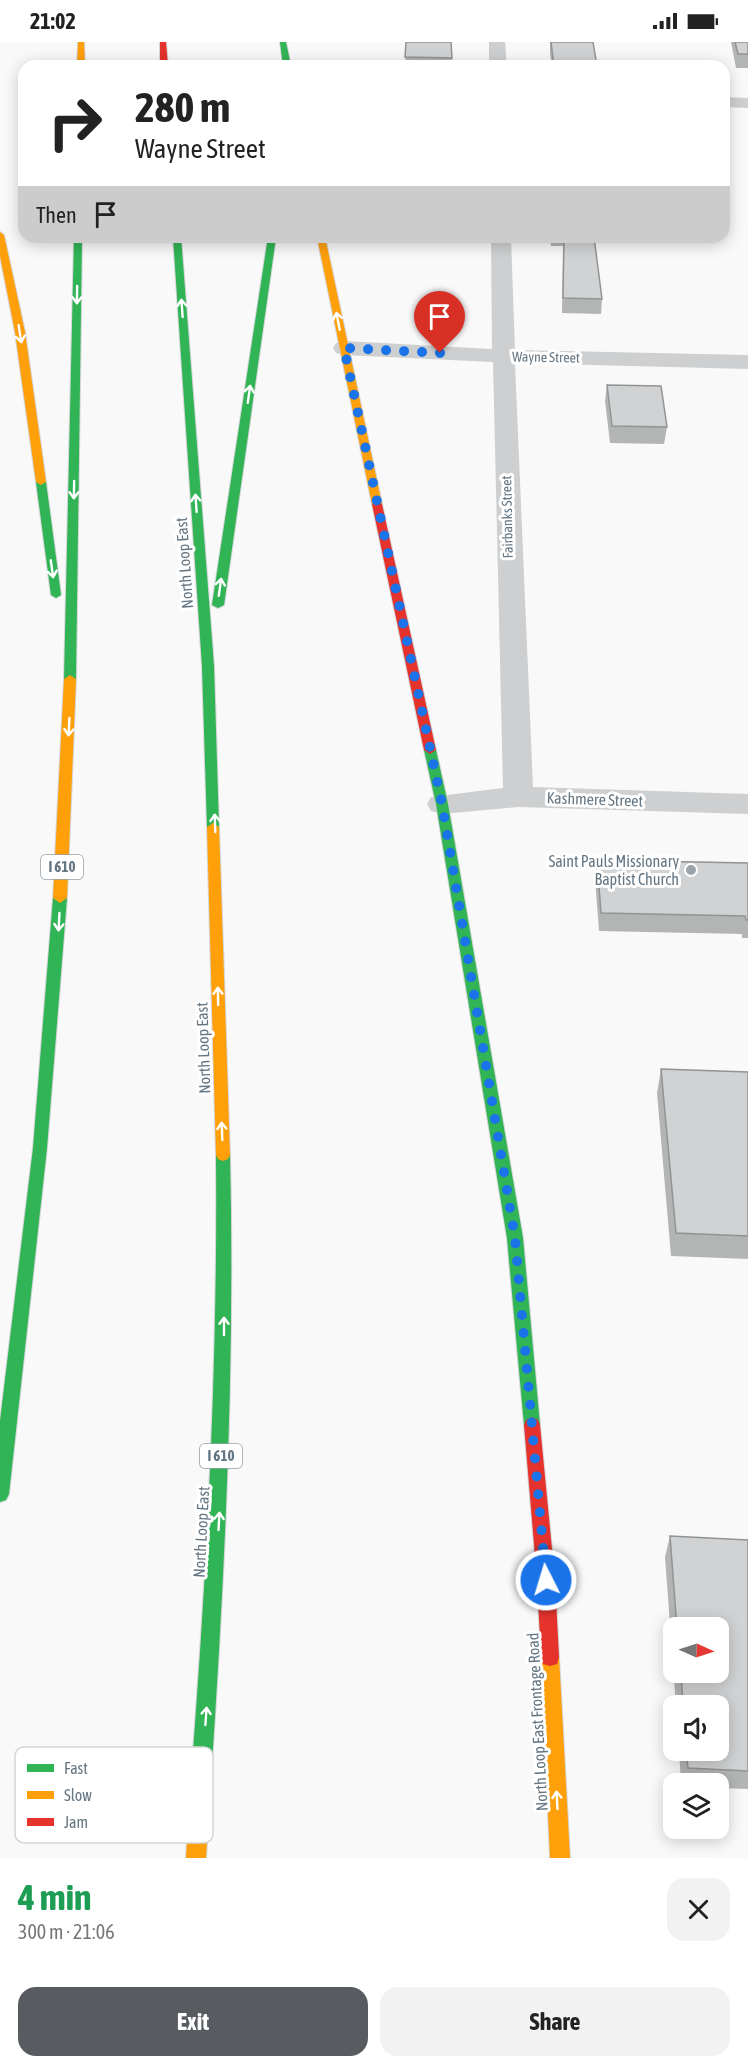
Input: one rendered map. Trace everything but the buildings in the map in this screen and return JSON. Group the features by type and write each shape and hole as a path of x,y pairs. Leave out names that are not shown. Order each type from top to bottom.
{"main road":[{"path":"81,42 81,60"},
{"path":"163,42 164,60"},
{"path":"283,42 286,60"},
{"path":"0,235 20,332 70,700"},
{"name":"I 610","path":"0,1494 46,1081 58,941 70,700 78,243"},
{"name":"North Loop East","path":"177,243 208,666 224,1186 224,1342 219,1523 204,1747"},
{"path":"208,666 271,243"},
{"name":"North Loop East Frontage Road","path":"322,243 442,804 515,1238 546,1580 560,1858"},
{"name":"North Loop East","path":"196,1858 197,1843"}],"street":[{"path":"497,42 498,60"},
{"path":"730,102 748,103"},
{"name":"Fairbanks Street","path":"501,243 508,542 518,797"},
{"name":"Wayne Street","path":"344,348 504,356 748,362"},
{"name":"Kashmere Street","path":"442,804 518,797 748,804"}],"traffic: fast":[{"path":"283,42 286,60"},
{"path":"70,679 78,243"},
{"path":"177,243 208,666 213,827"},
{"path":"218,605 271,243"},
{"path":"41,482 56,595"},
{"path":"430,750 442,804 515,1238 532,1425"},
{"path":"0,1494 40,1148 60,898"},
{"path":"203,1747 212,1623 223,1389 223,1155"}],"traffic: slow":[{"path":"81,42 81,60"},
{"path":"0,235 20,332 41,482"},
{"path":"322,243 377,504"},
{"path":"60,898 70,679"},
{"path":"213,827 223,1155"},
{"path":"550,1657 560,1858"},
{"path":"196,1858 197,1843"}],"traffic: jam":[{"path":"163,42 164,60"},
{"path":"377,504 430,750"},
{"path":"532,1425 546,1580 550,1657"}],"place":[{"name":"Saint Pauls Missionary Baptist Church","path":"691,870"}],"route":[{"path":"440,353 344,348 442,804 515,1238 546,1580"}]}
